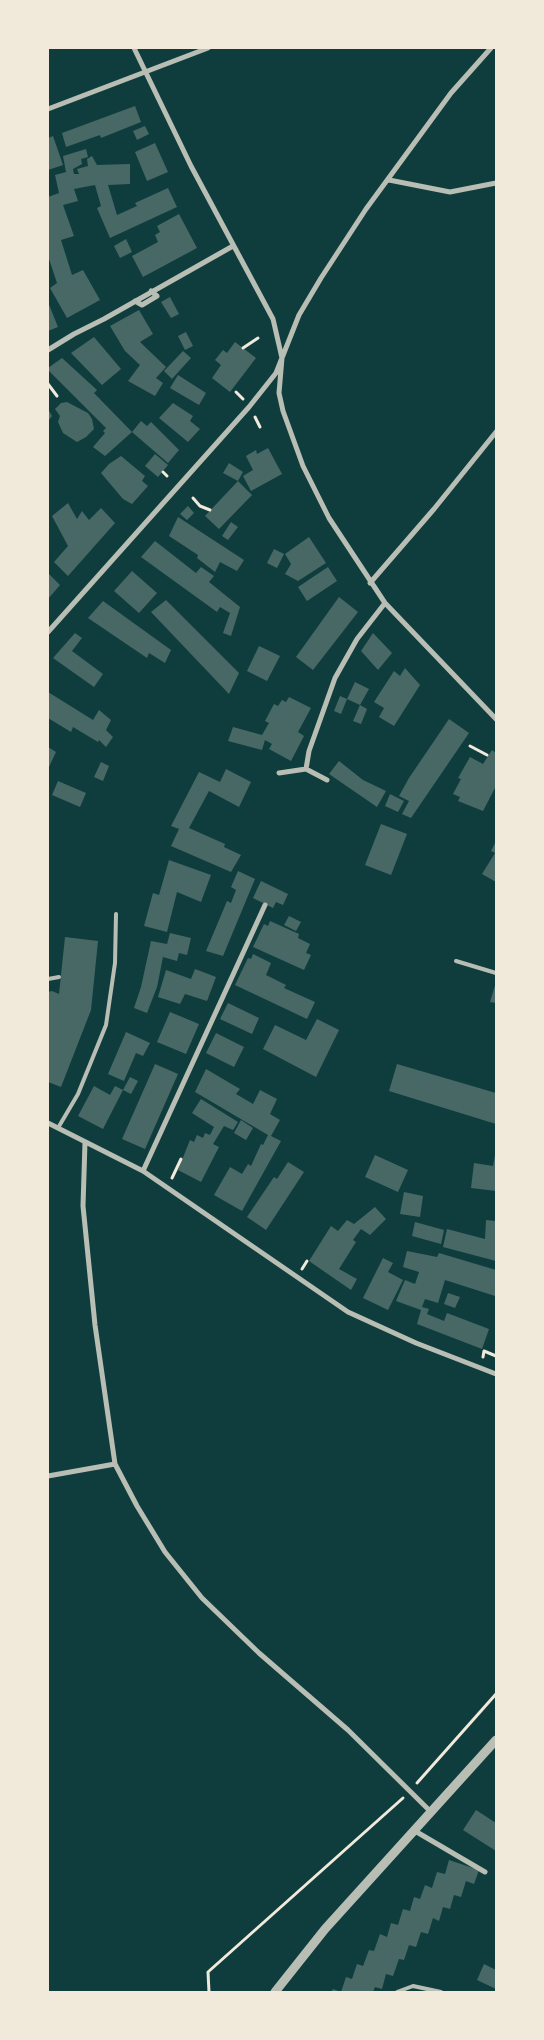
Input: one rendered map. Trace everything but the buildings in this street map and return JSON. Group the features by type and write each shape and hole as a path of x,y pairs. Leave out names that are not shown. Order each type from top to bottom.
{"street":[{"path":"134,48 233,246 273,319 282,358 279,393 288,428 303,466 329,518 370,583 385,603 496,719"},
{"path":"48,109 208,48"},
{"path":"48,632 250,407 276,373 299,315 366,209 451,93 491,48"},
{"path":"389,180 450,192 496,183"},
{"path":"48,350 233,246"},
{"path":"370,583 434,510 496,432"},
{"path":"306,769 309,751 335,678 357,639 385,603"},
{"path":"279,773 306,769 328,780"},
{"path":"143,1171 265,905"},
{"path":"48,1123 143,1171 348,1312 416,1343 496,1374"},
{"path":"85,1142 83,1206 96,1325 115,1464 137,1506 165,1552 202,1598 259,1653 348,1730 431,1812"},
{"path":"48,1476 115,1464"},
{"path":"275,1992 325,1929 496,1740"},
{"path":"415,1831 485,1872"}],"lane":[{"path":"58,1128 78,1094 106,1026 115,963 116,914"},
{"path":"456,961 496,973"},
{"path":"48,979 59,977"},
{"path":"397,1992 413,1986 441,1992"}],"path":[{"path":"243,348 258,338"},
{"path":"48,384 57,396"},
{"path":"163,472 167,476"},
{"path":"193,498 200,506 210,510"},
{"path":"470,746 487,755"},
{"path":"166,1187 182,1159"},
{"path":"484,1352 496,1356"},
{"path":"209,1992 208,1972 410,1791 496,1694"}]}
